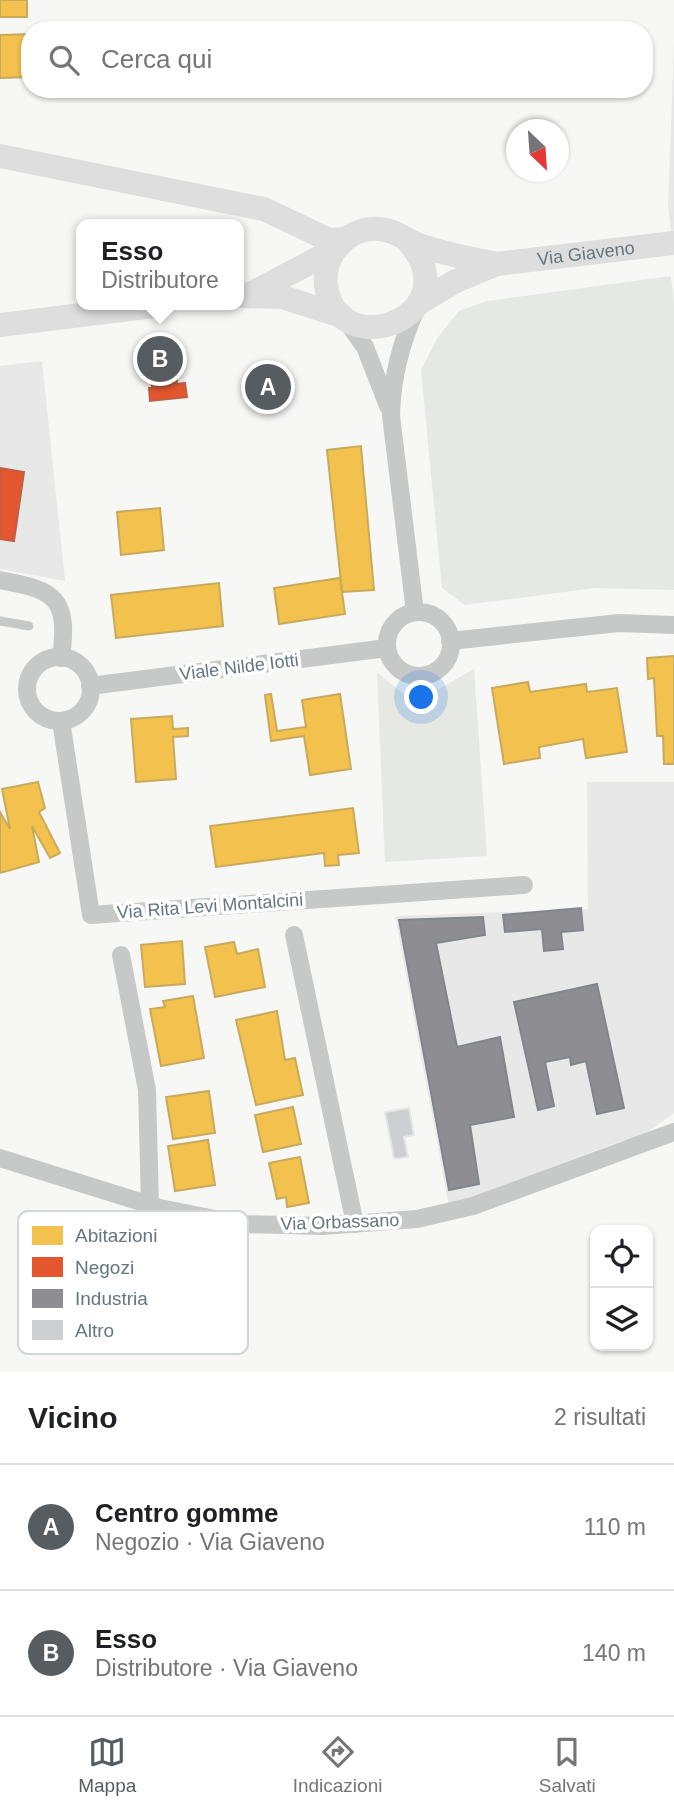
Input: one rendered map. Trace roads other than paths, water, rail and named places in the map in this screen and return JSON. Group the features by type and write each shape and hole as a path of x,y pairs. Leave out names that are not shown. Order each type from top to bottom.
{"main road":[{"path":"0,156 264,209 340,245 327,266 326,286 331,300 342,316"},
{"name":"Via Giaveno","path":"244,295 340,245 362,230 393,232 407,240 496,264"},
{"path":"407,240 423,263 425,277 419,303"},
{"name":"Via Giaveno","path":"244,295 299,301 342,316 360,326 384,327 409,316 419,303 456,281 496,264 674,243"},
{"path":"0,325 122,310"}],"street":[{"path":"415,612 391,416 392,389 400,346 419,303"},
{"path":"342,316 365,347 391,416"},
{"path":"0,580 34,586 57,602 65,628 61,658"},
{"path":"415,612 436,618 447,629 450,641 444,663 430,674 421,676 401,671 391,660 387,648 393,625 415,612"},
{"path":"450,641 619,623 674,625"},
{"name":"Viale Nilde Iotti","path":"90,686 387,648"},
{"path":"61,658 80,666 90,686 89,700 80,712 61,721 47,719 36,711 27,693 29,679 36,667 47,660 61,658"},
{"name":"Via Rita Levi Montalcini","path":"61,721 92,915 524,885"},
{"path":"294,935 355,1224"},
{"path":"121,955 147,1090 150,1205"},
{"name":"Via Orbassano","path":"248,1224 322,1226 417,1219 473,1206 674,1132"},
{"name":"Via Orbassano","path":"0,1158 150,1205 178,1211"}],"lane":[{"path":"0,621 29,626"}],"place":[{"name":"Esso","path":"160,359"},
{"name":"Centro gomme","path":"268,387"}]}
